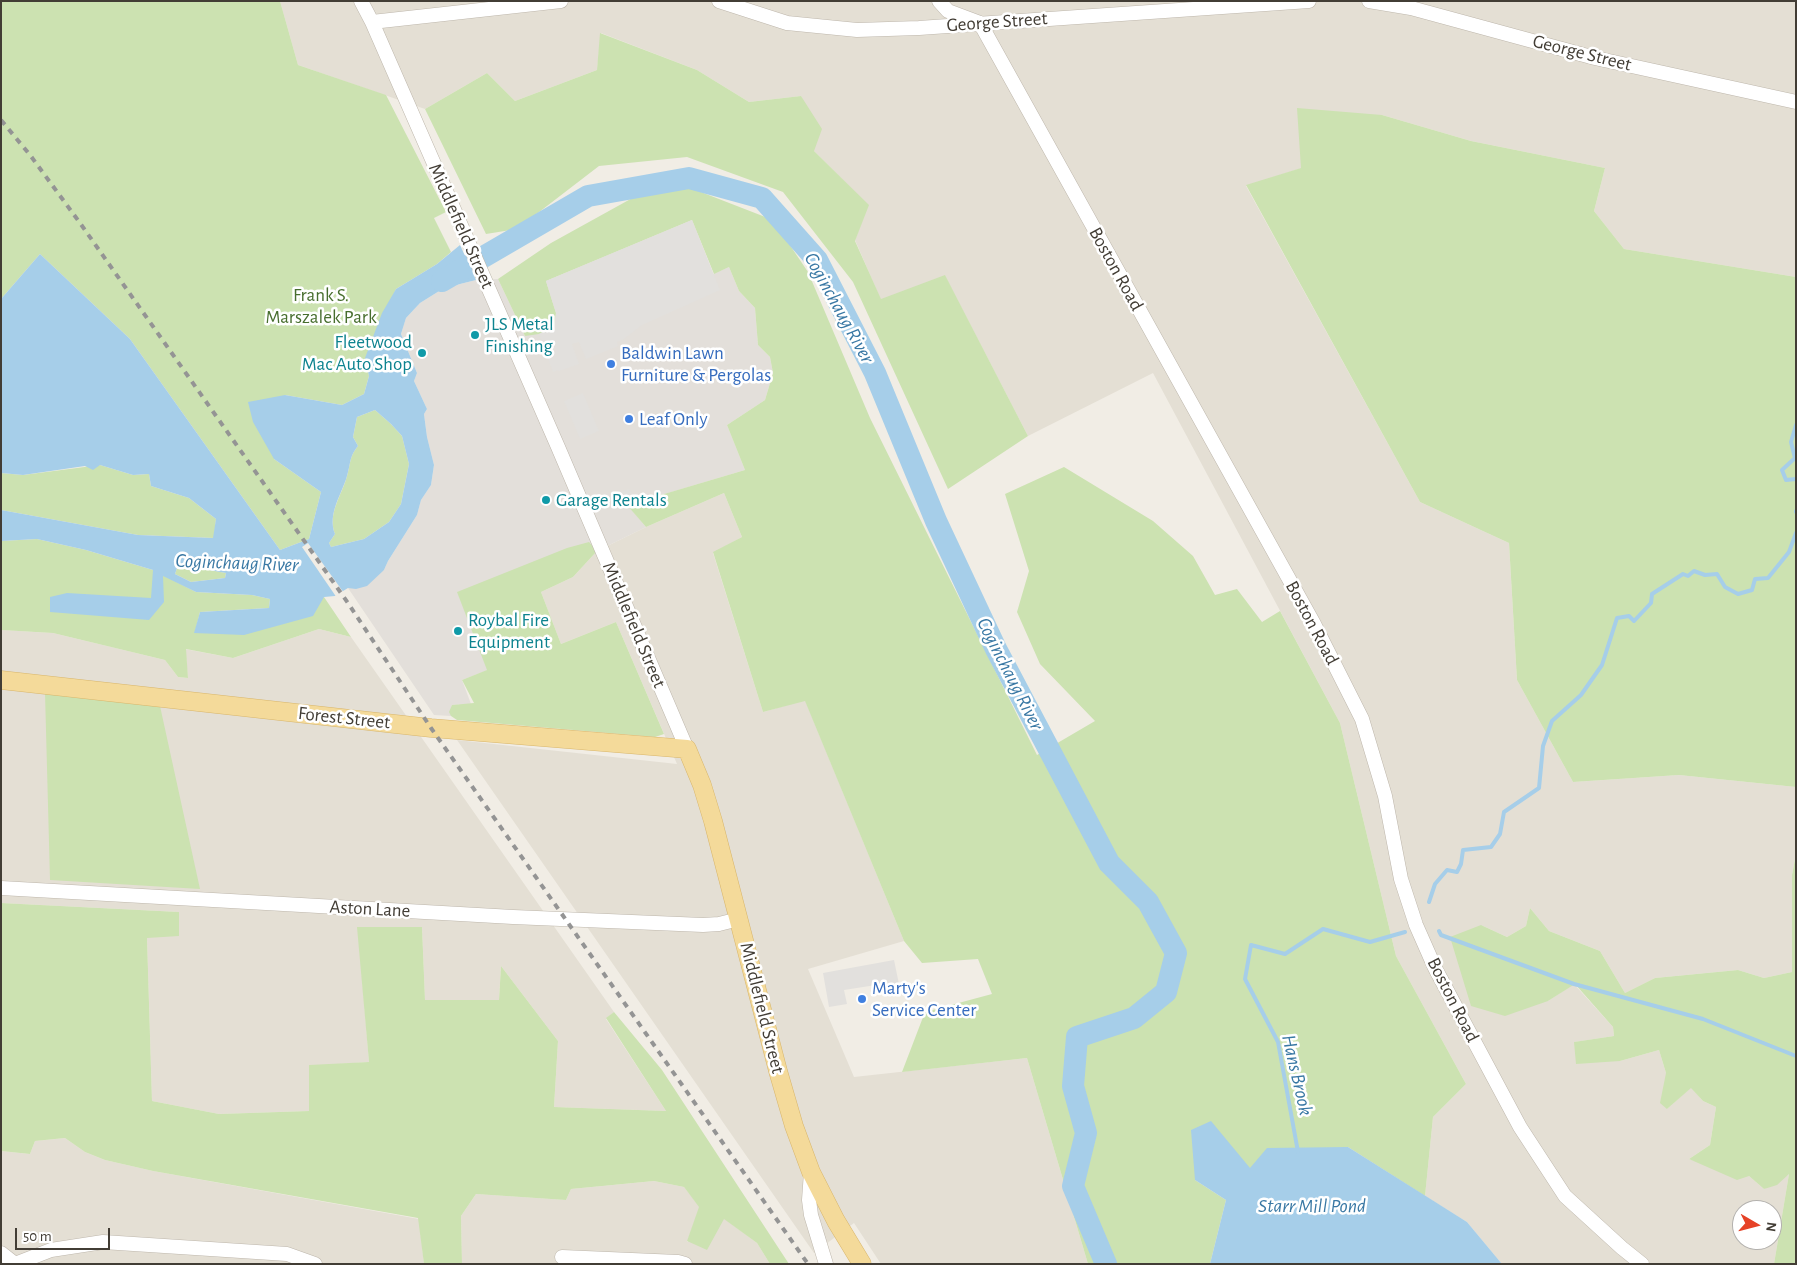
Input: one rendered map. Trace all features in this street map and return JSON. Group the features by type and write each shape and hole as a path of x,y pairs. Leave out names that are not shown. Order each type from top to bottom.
{"main road":[{"name":"Forest Street","path":"1,680 413,726 687,749"},
{"name":"Middlefield Street","path":"687,749 702,784 713,821 780,1080 794,1126 811,1172 836,1221 862,1264"}],"street":[{"name":"Middlefield Street","path":"361,1 372,22 558,448 687,749"},
{"path":"372,22 561,1"},
{"name":"George Street","path":"719,1 787,23 857,30 919,28 1309,1"},
{"path":"939,1 948,11 980,23"},
{"name":"George Street","path":"1369,1 1411,8 1595,58 1796,102"},
{"name":"Boston Road","path":"980,23 1310,615 1362,719 1385,796 1401,879 1416,925 1435,968 1520,1127 1566,1196 1642,1264"},
{"name":"Aston Lane","path":"1,888 566,920 703,925 719,924 739,919"},
{"path":"811,1172 809,1200 811,1214 826,1264"},
{"path":"1,1253 15,1264 52,1250 103,1242 287,1254 315,1264"},
{"path":"562,1257 678,1262 685,1264"}],"shaded area":[{"path":"280,1 1796,1 1796,277 1624,249 1594,211 1605,168 1471,141 1382,115 1302,168 1246,186 1420,502 1509,543 1517,680 1573,782 1679,775 1796,787 1796,854 1792,875 1792,972 1764,978 1738,970 1655,978 1625,993 1600,951 1549,931 1530,908 1526,926 1507,937 1481,925 1548,1001 1574,984 1613,1027 1614,1036 1575,1042 1620,1061 1659,1050 1666,1073 1667,1109 1691,1087 1703,1101 1716,1107 1710,1145 1689,1159 1749,1176 1764,1189 1789,1174 1782,1216 1782,1200 1732,1200 1732,1250 1776,1250 1774,1264 1502,1264 1467,1222 1425,1196 1433,1117 1466,1084 1396,956 1340,723 1153,373 1028,436 945,276 881,300 855,240 868,205 814,151 801,96 749,102 697,70 601,33 597,70 515,101 487,73 425,109 298,65"},
{"path":"692,220 713,274 729,267 739,291 755,308 758,345 770,357 773,373 765,400 727,425 745,470 628,505 646,527 597,551 458,592 488,670 462,680 471,704 452,705 451,716 434,715 348,588 384,570 417,515 421,500 431,485 434,465 424,414 427,409 414,381 417,373 401,334 406,318 420,303 444,288 476,280 498,279 525,336 556,313 546,281"},
{"path":"692,220 720,290 642,325 617,342 618,346 586,359 579,342 572,344 579,364 553,372 539,334 554,326 556,313 546,281"},
{"path":"583,393 599,431 580,439 564,401"},
{"path":"629,489 634,495 615,504 608,497"},
{"path":"724,493 742,537 713,553 763,712 805,700 904,941 808,969 854,1077 1027,1058 1088,1264 881,1264 854,1223 814,1253 457,740 677,764 616,622 561,644 541,592 573,577 597,551"},
{"path":"319,629 351,637 614,1012 606,1019 666,1111 554,1107 558,1041 501,966 499,1000 425,1000 422,927 358,927 369,1062 310,1066 309,1111 219,1114 152,1101 147,938 179,912 1,903 1,630 53,633 165,660 178,677 188,678 185,649 233,658"},
{"path":"894,960 900,989 878,994 876,985 844,990 847,1004 829,1007 823,973"},
{"path":"65,1138 85,1152 105,1160 153,1171 419,1219 424,1264 1,1264 1,1151 30,1154 35,1141"},
{"path":"654,1181 684,1187 700,1207 687,1242 724,1218 757,1243 770,1264 462,1264 461,1216 476,1194 566,1200 571,1189"}],"green space":[{"name":"Frank S. Marszalek Park","path":"1,1 280,1 298,65 386,95 446,212 434,218 451,252 437,264 396,289 366,358 369,376 364,394 342,405 285,395 274,459 321,492 309,539 280,550 130,339 40,254 1,299"},
{"path":"600,33 697,70 749,102 801,96 822,129 814,151 869,205 855,241 881,299 945,275 1028,436 948,489 853,282 783,192 687,157 599,166 517,229 486,234 425,109 487,73 515,101 597,70"},
{"path":"1297,108 1382,115 1471,141 1605,168 1594,211 1624,249 1796,277 1796,787 1679,775 1573,782 1517,680 1509,543 1420,502 1246,185 1301,168"},
{"path":"688,187 773,220 808,272 870,418 1037,755 1095,721 1040,664 1017,612 1029,571 1005,494 1064,467 1153,521 1193,556 1215,595 1237,589 1262,622 1280,611 1340,723 1396,956 1466,1084 1433,1117 1425,1196 1348,1147 1195,1180 1226,1200 1210,1264 1088,1264 1027,1058 902,1072 925,1012 992,994 978,959 922,963 904,941 805,701 763,712 713,552 742,537 724,493 646,527 627,505 745,470 727,425 765,400 773,373 770,357 758,345 755,308 739,291 729,267 714,274 692,220 546,281 556,313 554,327 539,334 525,336 498,279 551,243 636,196"},
{"path":"375,410 402,436 409,464 401,504 389,522 364,539 331,547 329,543 335,534 333,527 334,512 352,457 358,446 353,437 357,417"},
{"path":"100,465 133,475 149,474 151,486 189,498 216,519 214,538 138,535 1,510 1,473 23,475"},
{"path":"37,539 86,550 153,570 196,592 252,595 270,599 269,608 200,612 195,632 324,597 351,637 319,629 233,658 186,649 188,678 178,677 165,660 53,633 1,630 1,541"},
{"path":"589,542 597,551 573,577 541,592 561,644 616,622 664,734 655,737 457,720 451,716 449,712 452,705 474,703 462,680 487,670 457,592 567,548"},
{"path":"184,566 187,570 198,568 226,573 225,578 191,582 175,574 177,568"},
{"path":"45,693 160,706 200,889 50,880"},
{"path":"1796,854 1796,1264 1774,1264 1776,1250 1782,1250 1782,1216 1789,1174 1777,1185 1764,1189 1749,1176 1737,1180 1689,1159 1710,1145 1716,1107 1703,1101 1691,1088 1667,1109 1660,1103 1666,1073 1659,1050 1620,1061 1576,1064 1574,1042 1614,1036 1613,1027 1575,984 1548,1001 1505,1016 1471,1006 1450,937 1481,925 1507,937 1526,926 1530,908 1549,931 1600,951 1625,993 1655,978 1738,970 1764,978 1792,972 1792,875"},
{"path":"1,903 179,912 179,936 147,938 152,1101 219,1114 309,1111 309,1065 369,1062 357,927 422,927 425,1000 499,1000 501,966 558,1041 554,1107 666,1111 606,1018 614,1012 662,1070 789,1264 770,1264 757,1243 724,1219 707,1250 687,1241 699,1207 684,1187 654,1181 571,1189 566,1200 476,1194 461,1216 462,1264 424,1264 418,1218 153,1171 105,1160 85,1152 65,1138 35,1141 30,1154 1,1151"}],"water":[{"path":"460,245 476,280 444,288 420,303 406,318 401,334 417,373 414,381 427,409 424,414 434,465 431,485 421,500 417,515 384,570 367,586 356,589 348,588 335,596 324,597 313,616 244,635 194,633 200,612 269,608 270,599 252,595 196,592 163,576 164,602 149,620 50,612 50,597 67,593 151,598 153,570 86,550 37,539 1,541 1,510 138,535 213,538 216,519 189,498 151,486 149,474 133,475 100,465 93,470 85,466 23,475 1,473 1,299 40,254 130,339 280,550 309,539 321,492 274,459 253,422 248,402 285,395 342,405 364,394 369,376 365,358 382,313 396,289 437,264","holes":["375,410 402,436 409,464 401,504 389,522 364,539 331,547 329,543 335,534 333,519 336,504 352,457 358,446 353,437 357,417","184,566 187,570 198,568 226,573 225,578 191,582 175,574 177,568"]},
{"name":"Starr Mill Pond","path":"1211,1121 1250,1168 1267,1148 1348,1147 1467,1222 1502,1264 1210,1264 1226,1200 1195,1180 1191,1130"}],"pier":[{"path":"308,543 344,593 337,598 302,547"}],"waterway":[{"name":"Coginchaug River","path":"442,281 588,196 689,178 762,198 817,260 875,373 936,521 996,649 1109,863 1148,902 1176,953 1166,992 1134,1018 1077,1037 1073,1086 1086,1133 1073,1186 1106,1264"},
{"name":"Hans Brook","path":"1796,425 1791,442 1795,458 1782,470 1786,480 1796,479"},
{"name":"Hans Brook","path":"1429,902 1435,884 1447,870 1457,872 1461,864 1463,850 1491,847 1500,834 1504,812 1539,788 1543,746 1552,721 1581,695 1602,665 1617,618 1629,616 1634,621 1651,603 1652,594 1683,574 1688,576 1694,571 1705,575 1717,574 1725,587 1738,594 1752,590 1755,579 1768,578 1789,552 1796,533"},
{"name":"Hans Brook","path":"1298,1152 1278,1042 1245,979 1251,945 1285,954 1323,929 1370,942 1405,932"},
{"path":"1439,931 1441,935 1574,984 1703,1019 1796,1056"}],"railway":[{"path":"1,120 30,155 80,223 348,603 431,728 808,1264"}],"place":[{"name":"JLS Metal Finishing","path":"475,335"},
{"name":"Fleetwood Mac Auto Shop","path":"422,353"},
{"name":"Baldwin Lawn Furniture & Pergolas","path":"611,364"},
{"name":"Leaf Only","path":"629,419"},
{"name":"Garage Rentals","path":"546,500"},
{"name":"Roybal Fire Equipment","path":"458,631"},
{"name":"Marty's Service Center","path":"862,999"}]}
